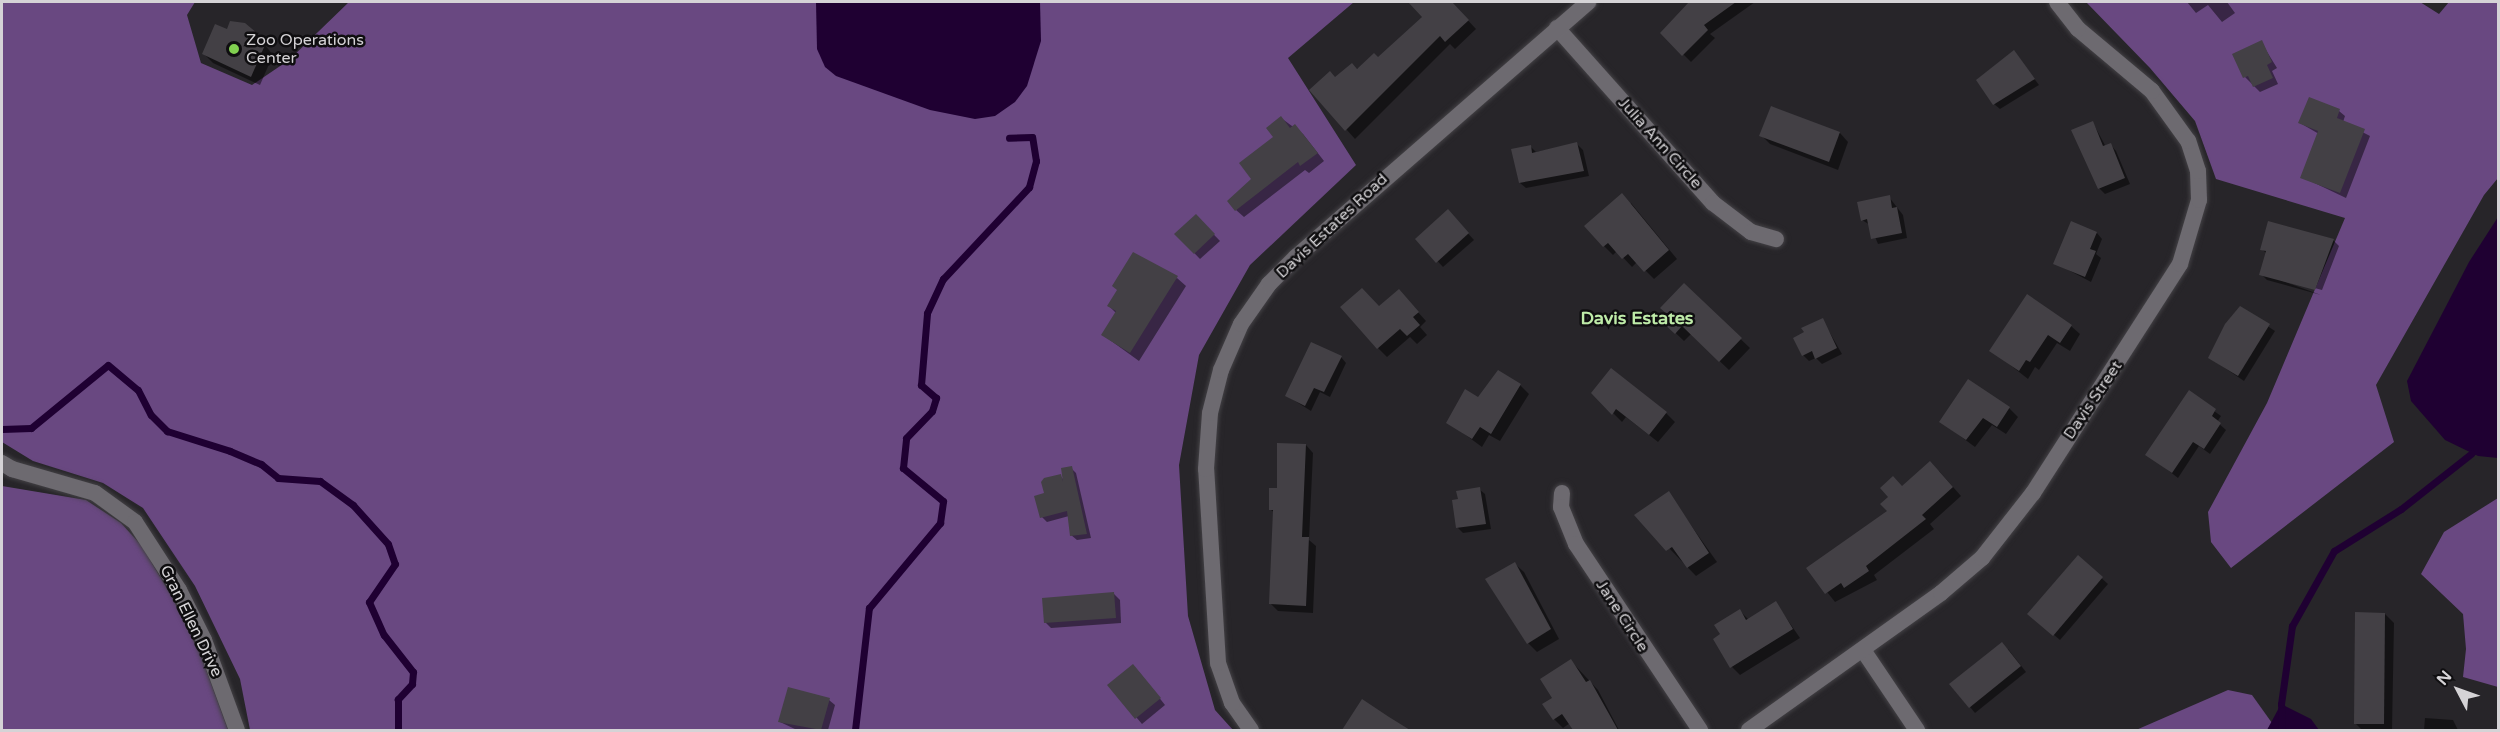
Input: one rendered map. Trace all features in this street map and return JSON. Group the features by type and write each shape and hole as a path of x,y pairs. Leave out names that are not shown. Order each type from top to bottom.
{"street":[{"name":"Davis Estates Road","path":"1251,730 1232,703 1218,663 1206,469 1210,414 1221,370 1241,324 1269,284 1296,257 1588,2"},
{"name":"Davis Street","path":"1749,730 1964,575 2009,526 2169,287 2196,220 2198,171 2177,122 2151,91 2078,29 2057,2"},
{"name":"Julia Ann Circle","path":"1557,28 1713,203 1751,232 1776,239"},
{"name":"Gran Ellen Drive","path":"2,462 12,470 95,493 135,522 179,590 204,640 237,730"},
{"name":"Jane Circle","path":"1562,493 1567,525 1576,544 1700,730"},
{"path":"1863,650 1917,730"}],"shaded area":[{"path":"2,2 195,2 187,15 201,63 252,85 289,60 349,2 1354,2 1288,58 1356,165 1250,265 1199,355 1179,465 1188,616 1215,710 1233,730 250,730 240,679 195,586 143,508 103,483 33,461 2,442"},
{"path":"816,2 1040,2 1041,41 1027,86 1015,102 995,116 975,119 930,110 836,76 825,67 817,49"},
{"path":"2086,2 2420,2 2439,14 2449,2 2498,2 2498,178 2484,195 2376,385 2394,442 2231,568 2211,542 2208,512 2267,403 2345,218 2216,179 2195,121 2150,68"},
{"path":"2498,217 2498,458 2478,456 2445,440 2411,401 2407,381 2469,262"},
{"path":"2,486 86,500 121,523 141,545 172,597 201,656 228,730 2,730"},
{"path":"2498,498 2498,687 2463,677 2466,649 2463,614 2421,574 2444,532"},
{"path":"2228,690 2252,695 2272,723 2267,730 2136,730"},
{"path":"2281,704 2311,719 2319,730 2267,730"}],"building":[{"path":"1408,2 1452,2 1469,20 1445,42 1440,36 1345,131 1309,90 1330,71 1335,77 1352,63 1357,69 1374,53 1378,57 1422,17"},
{"path":"1689,2 1736,2 1704,25 1708,30 1682,56 1660,33"},
{"name":"Zoo Operations Center","path":"230,21 245,23 257,33 254,41 265,45 251,77 202,54 215,24 227,29"},
{"path":"2262,40 2272,62 2267,65 2273,78 2253,87 2248,76 2243,78 2232,54"},
{"path":"2014,50 2035,79 1993,105 1976,80"},
{"path":"2309,97 2340,109 2337,118 2365,129 2340,193 2300,178 2318,131 2298,123"},
{"path":"1771,106 1840,132 1829,162 1759,136"},
{"path":"1281,116 1290,128 1295,124 1318,153 1300,166 1298,162 1235,211 1227,201 1251,179 1239,163 1273,137 1266,128"},
{"path":"2093,121 2103,146 2111,143 2125,178 2098,189 2071,130"},
{"path":"1577,142 1584,171 1519,183 1511,149 1531,145 1532,153"},
{"path":"1622,193 1669,250 1644,272 1628,254 1622,259 1608,243 1603,247 1584,226"},
{"path":"1890,195 1892,208 1897,207 1902,233 1871,239 1867,219 1861,221 1857,202"},
{"path":"1448,209 1469,233 1436,263 1415,239"},
{"path":"1196,214 1215,234 1194,254 1174,234"},
{"path":"2071,221 2097,232 2090,249 2096,251 2085,277 2053,264"},
{"path":"2268,221 2334,239 2315,290 2259,275 2266,251 2260,250"},
{"path":"1133,252 1178,276 1130,353 1101,335 1116,311 1107,306 1117,290 1112,286"},
{"path":"1684,283 1742,338 1719,362 1682,326 1675,334 1662,322 1668,315 1660,308"},
{"path":"1362,288 1379,306 1399,289 1419,312 1413,317 1420,325 1407,336 1400,329 1377,349 1340,307"},
{"path":"2027,294 2072,325 2060,343 2048,335 2030,362 2026,360 2019,371 1989,351"},
{"path":"2240,306 2270,324 2238,376 2208,358 2225,324"},
{"path":"1823,318 1837,348 1815,359 1812,351 1802,356 1793,338 1804,332 1801,328"},
{"path":"1311,342 1342,356 1324,392 1314,388 1305,406 1285,396"},
{"path":"1611,368 1667,412 1649,435 1616,409 1612,415 1591,393"},
{"path":"1498,370 1521,384 1491,434 1480,427 1472,439 1446,423 1465,389 1478,397"},
{"path":"1968,379 2010,407 1997,427 1983,418 1966,440 1939,422"},
{"path":"2189,390 2216,409 2212,416 2221,423 2204,449 2193,442 2172,473 2145,455"},
{"path":"1277,443 1306,444 1302,537 1309,537 1306,606 1269,604 1273,510 1269,510 1269,488 1277,488"},
{"path":"1930,461 1953,487 1922,515 1926,519 1866,566 1869,571 1844,588 1841,583 1825,594 1806,568 1887,511 1880,504 1888,497 1880,488 1893,476 1902,486"},
{"path":"1072,466 1087,534 1070,536 1067,511 1040,518 1034,496 1044,493 1041,482 1044,478 1061,474 1063,482 1061,468"},
{"path":"1480,487 1486,524 1456,528 1452,500 1458,499 1456,491"},
{"path":"1669,491 1709,553 1687,568 1672,547 1666,551 1634,515"},
{"path":"2078,555 2103,577 2053,636 2027,614"},
{"path":"1515,562 1551,629 1527,644 1485,579"},
{"path":"1114,592 1116,618 1044,623 1042,598"},
{"path":"1776,601 1793,629 1730,668 1713,639 1720,634 1714,625 1740,609 1746,620"},
{"path":"2355,612 2385,613 2384,724 2354,724"},
{"path":"2002,642 2021,666 1969,708 1949,684"},
{"path":"1571,659 1586,682 1590,680 1618,730 1573,730 1562,714 1553,720 1542,704 1552,698 1540,679"},
{"path":"1133,664 1161,698 1135,719 1107,685"},
{"path":"788,687 830,698 821,730 778,722"},
{"path":"1362,699 1389,717 1410,730 1342,730"}],"waterway":[{"path":"855,730 869,608 940,523 943,501 903,468 906,438 932,411 936,398 921,385 927,313 943,279 1029,187 1036,161 1032,137 1009,138"},
{"path":"2,429 31,428 108,365 138,390 151,415 167,431 230,451 261,464 278,478 320,481 353,505 388,544 395,564 369,602 384,635 413,672 412,684 398,699 398,730"},
{"path":"2282,730 2281,704 2292,626 2334,551 2401,509 2472,453"}],"place":[{"name":"Zoo Operations Center","path":"234,49"}],"district":[{"name":"Davis Estates","path":"1637,318"}]}
